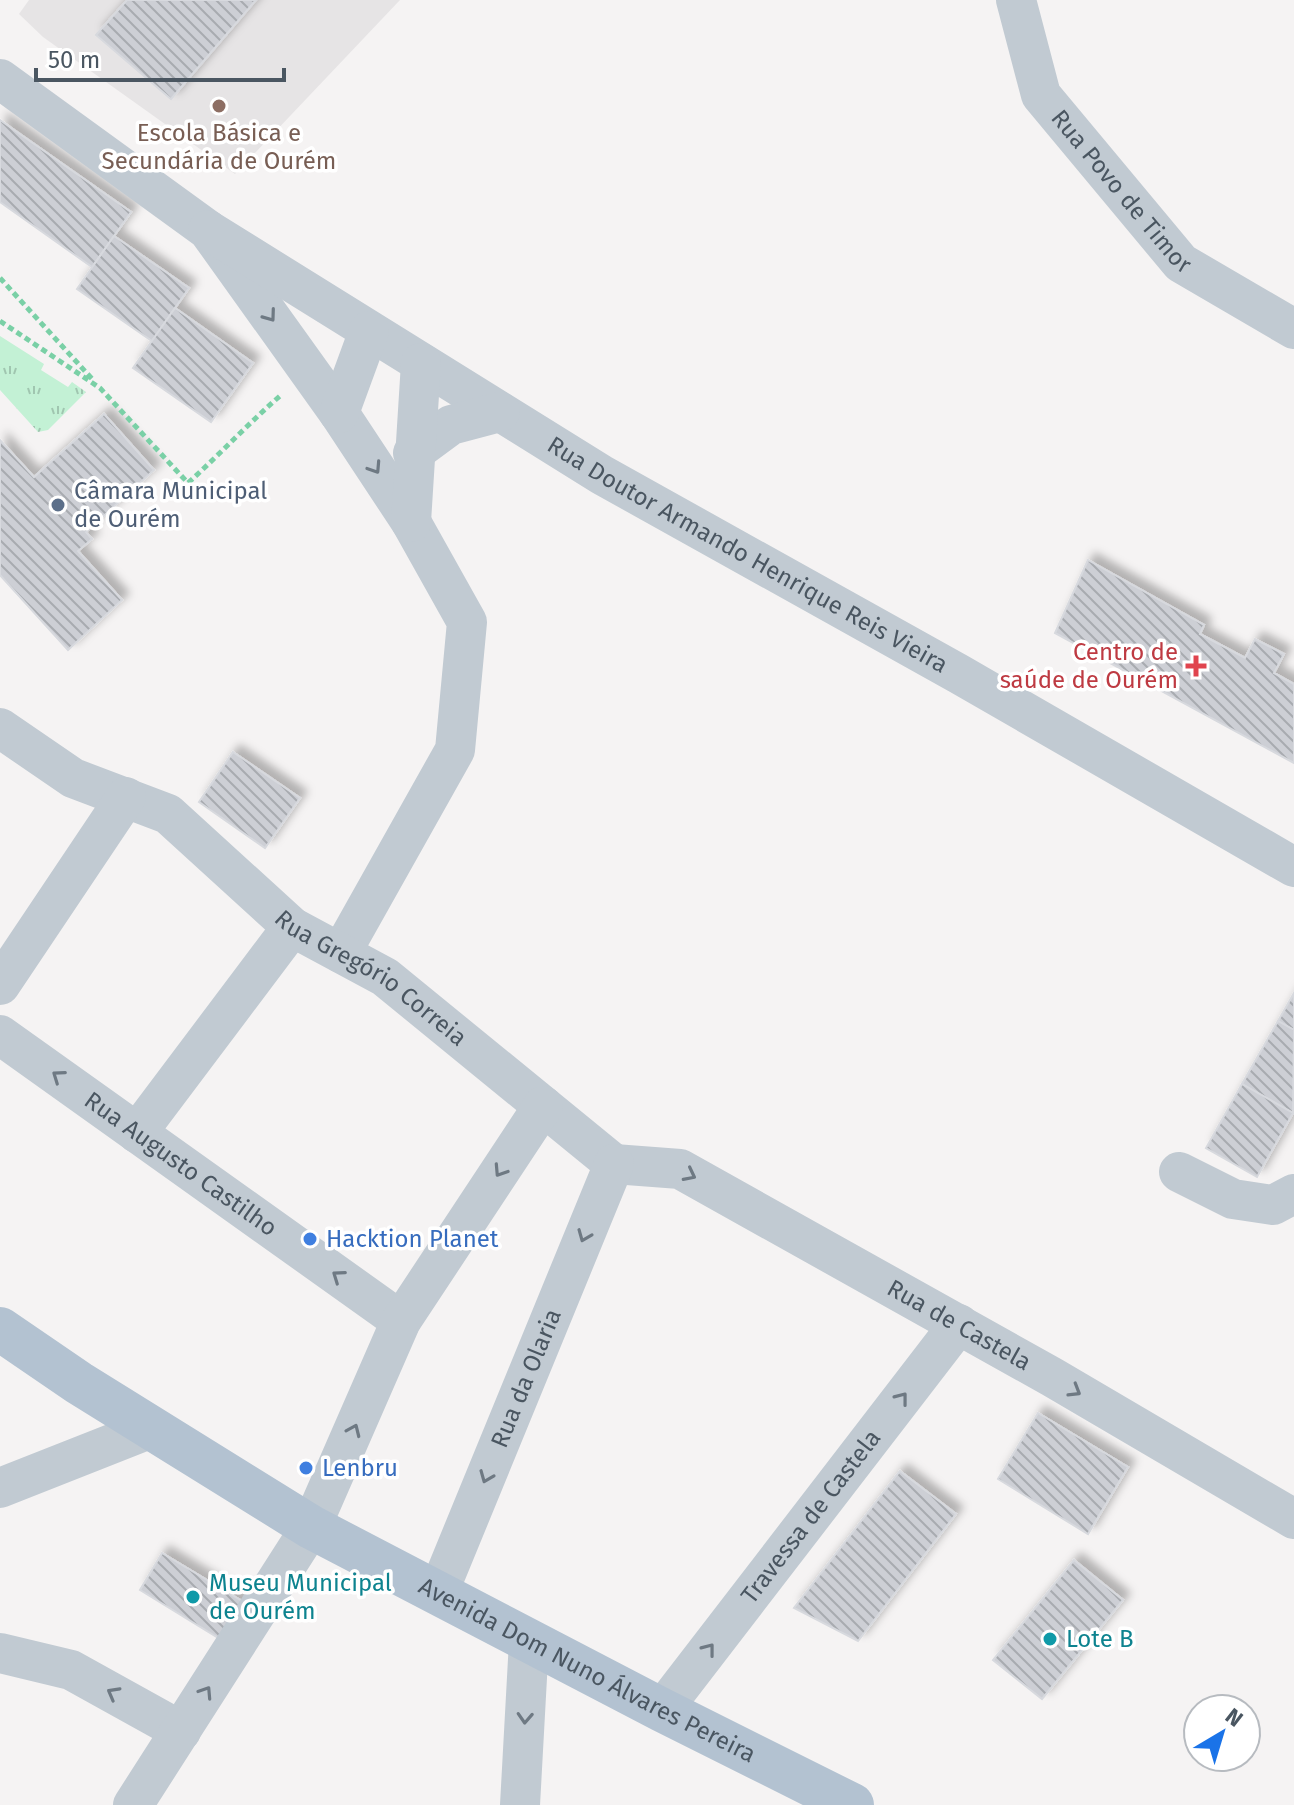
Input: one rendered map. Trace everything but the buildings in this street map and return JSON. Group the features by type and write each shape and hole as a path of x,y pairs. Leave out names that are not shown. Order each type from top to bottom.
{"main road":[{"name":"Avenida Dom Nuno Álvares Pereira","path":"0,1329 311,1527 852,1805"}],"street":[{"name":"Rua Povo de Timor","path":"1016,0 1041,95 1181,263 1294,329"},
{"path":"0,79 208,230 339,413 411,522 467,622 455,750 341,953"},
{"name":"Rua Doutor Armando Henrique Reis Vieira","path":"208,230 602,475 959,674 1294,867"},
{"path":"339,413 369,331"},
{"path":"411,522 421,363"},
{"path":"413,453 451,425 500,412"},
{"name":"Rua Gregório Correia","path":"0,728 73,778 168,814 292,927 385,977 614,1164"},
{"path":"0,985 126,797"},
{"path":"137,1133 292,927"},
{"name":"Rua Augusto Castilho","path":"0,1035 401,1321"},
{"path":"133,1805 311,1527 401,1321 543,1106"},
{"name":"Rua de Castela","path":"614,1164 680,1169 959,1324 1294,1519"},
{"name":"Rua da Olaria","path":"438,1593 614,1164"},
{"path":"1179,1172 1233,1199 1273,1205 1294,1194"},
{"name":"Travessa de Castela","path":"662,1710 959,1324"},
{"path":"0,1488 152,1428"},
{"path":"520,1805 529,1641"},
{"path":"0,1653 71,1670 181,1731"}],"path":[{"path":"0,278 188,483 308,370"},
{"path":"0,321 100,388"}],"shaded area":[{"name":"Escola Básica e Secundária de Ourém","path":"29,0 400,0 235,174 43,37 19,14"}],"green space":[{"path":"0,336 44,364 41,370 68,387 72,382 86,392 48,430 38,432 0,390"}],"place":[{"name":"Escola Básica e Secundária de Ourém","path":"219,106"},
{"name":"Câmara Municipal de Ourém","path":"58,505"},
{"name":"Centro de saúde de Ourém","path":"1196,666"},
{"name":"Hacktion Planet","path":"310,1239"},
{"name":"Lenbru","path":"306,1468"},
{"name":"Museu Municipal de Ourém","path":"193,1597"},
{"name":"Lote B","path":"1050,1639"}]}
